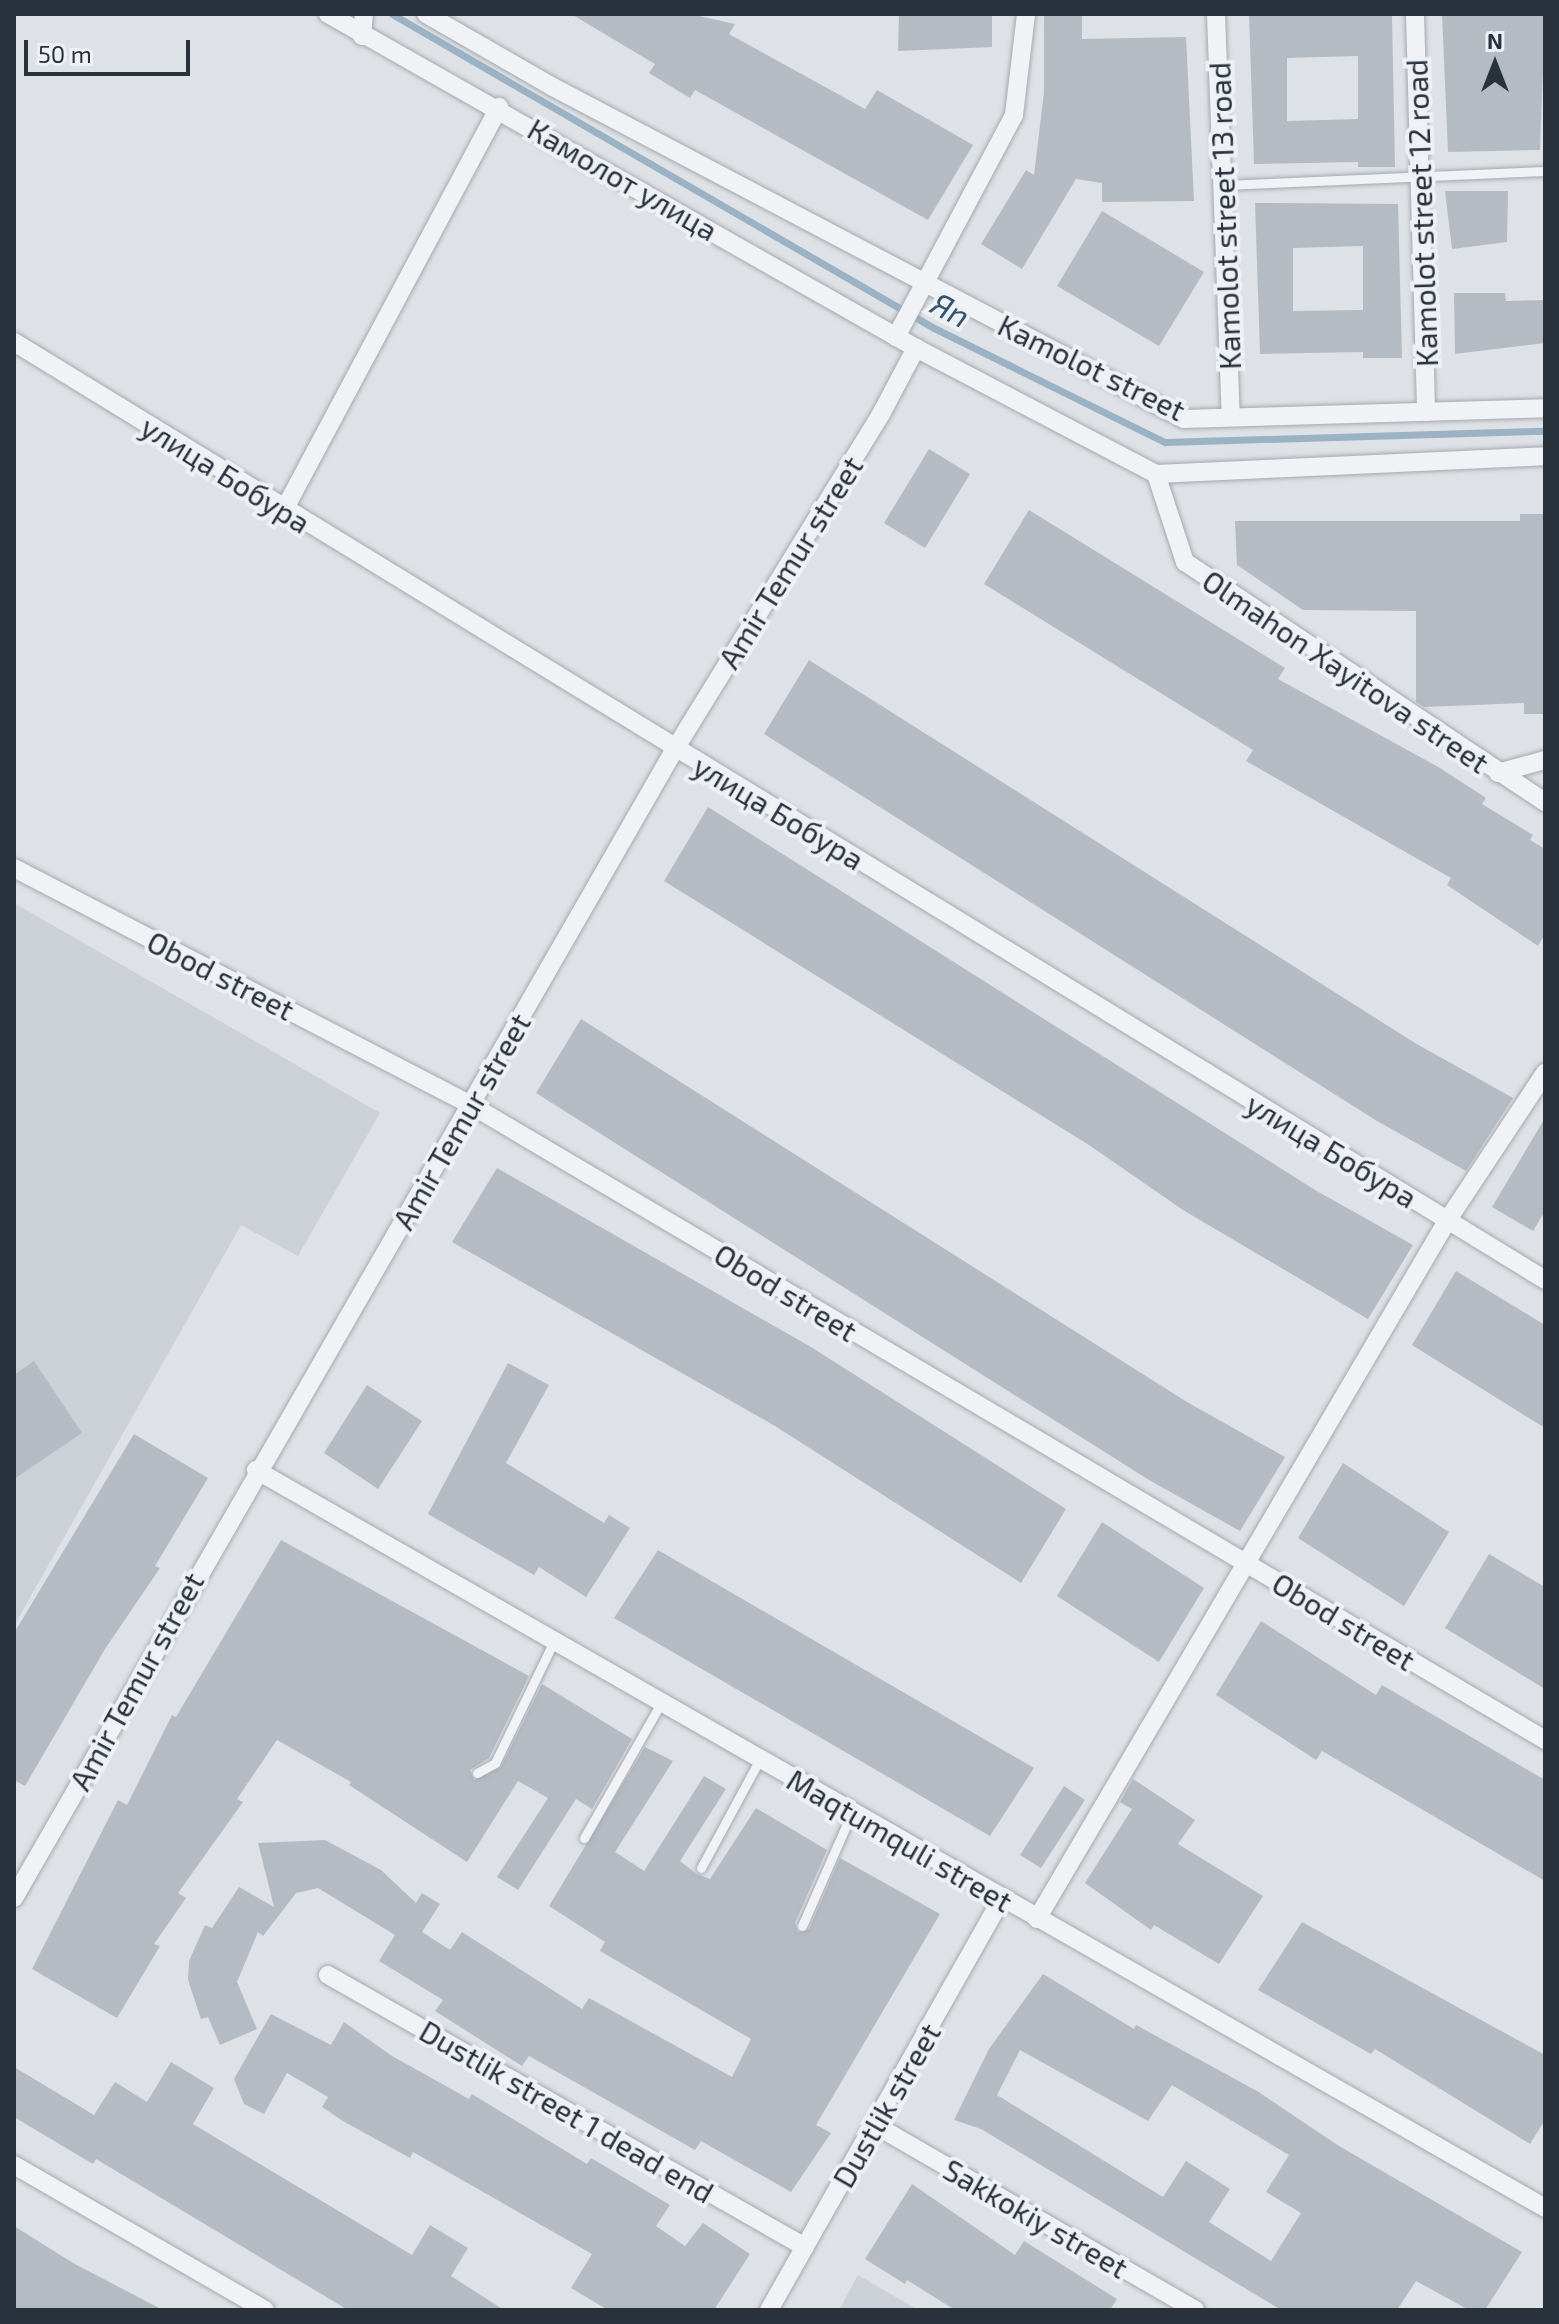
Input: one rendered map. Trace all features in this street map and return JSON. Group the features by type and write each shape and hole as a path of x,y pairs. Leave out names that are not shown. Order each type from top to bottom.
{"street":[{"name":"Камолот улица","path":"328,14 363,23 499,107 899,330 916,348"},
{"name":"Kamolot street","path":"426,14 553,87 920,287 1184,419 1545,408"},
{"path":"899,330 1014,115 1026,14"},
{"name":"Kamolot street 13 road","path":"1216,14 1231,417"},
{"name":"Kamolot street 12 road","path":"1415,14 1426,412"},
{"path":"284,510 499,107"},
{"name":"улица Бобура","path":"14,342 1545,1280"},
{"path":"916,348 1095,447 1156,474 1545,456"},
{"name":"Amir Temur street","path":"14,1898 256,1470 471,1105 675,749 881,414 916,348"},
{"name":"Olmahon Xayitova street","path":"1156,474 1185,562 1545,802"},
{"path":"1498,773 1545,760"},
{"name":"Obod street","path":"14,868 471,1105 1545,1740"},
{"path":"1037,1919 1447,1221 1545,1073"},
{"name":"Maqtumquli street","path":"256,1470 1545,2208"},
{"name":"Dustlik street","path":"769,2310 1002,1899"},
{"name":"Dustlik street 1 dead end","path":"328,1975 805,2247"},
{"name":"Sakkokiy street","path":"875,2125 1196,2310"},
{"path":"14,2165 265,2310"}],"lane":[{"path":"1223,185 1545,171"},
{"path":"477,1773 495,1763 554,1641"},
{"path":"584,1838 661,1703"},
{"path":"701,1868 760,1759"},
{"path":"802,1926 852,1812"}],"shaded area":[{"path":"14,903 380,1113 298,1256 241,1225 14,1626"},
{"path":"858,2275 918,2310 839,2310"}],"building":[{"path":"571,14 690,14 735,24 729,34 865,109 877,90 973,145 928,220 695,90 690,98 649,73 655,64"},
{"path":"899,14 992,14 992,47 898,51"},
{"path":"1044,14 1082,14 1082,39 1186,37 1194,201 1102,202 1102,183 1076,179 1022,269 981,244 1026,170 1034,175 1044,92"},
{"path":"1249,14 1392,14 1395,167 1358,167 1358,162 1254,164","holes":["1358,56 1358,119 1287,121 1287,58"]},
{"path":"1442,14 1545,14 1540,150 1448,152"},
{"path":"1445,191 1508,191 1507,242 1452,249"},
{"path":"1255,203 1398,204 1402,358 1363,358 1363,352 1260,354","holes":["1363,246 1363,310 1293,311 1293,248"]},
{"path":"1102,211 1204,272 1159,346 1057,286"},
{"path":"1454,293 1505,293 1506,301 1545,300 1545,343 1455,354"},
{"path":"929,449 970,474 925,548 884,523"},
{"path":"1029,510 1285,668 1278,679 1440,768 1486,798 1482,804 1533,835 1530,840 1545,849 1545,934 1538,946 1447,885 1451,878 1246,761 1253,750 984,584"},
{"path":"1520,514 1545,514 1545,714 1524,714 1524,703 1424,707 1416,702 1416,611 1303,610 1237,565 1235,521 1520,521"},
{"path":"809,660 1415,1043 1513,1098 1466,1171 1377,1121 764,734"},
{"path":"708,807 1315,1190 1413,1245 1368,1319 1183,1210 1089,1145 664,881"},
{"path":"581,1019 1187,1402 1285,1457 1240,1531 1149,1480 536,1093"},
{"path":"1545,1118 1545,1211 1533,1231 1492,1207"},
{"path":"497,1168 811,1347 1066,1509 1021,1583 775,1426 452,1242"},
{"path":"1456,1271 1545,1325 1545,1428 1412,1345"},
{"path":"34,1361 82,1433 14,1479 14,1375"},
{"path":"508,1363 549,1385 506,1463 604,1523 609,1515 630,1528 586,1597 539,1567 534,1575 428,1514"},
{"path":"367,1385 422,1421 378,1489 324,1453"},
{"path":"134,1434 208,1478 155,1566 160,1568 105,1649 25,1786 14,1780 14,1633"},
{"path":"1343,1463 1449,1532 1404,1606 1298,1538"},
{"path":"1102,1522 1204,1588 1159,1662 1057,1596"},
{"path":"281,1540 529,1676 489,1758 470,1770 474,1780 501,1767 542,1684 632,1739 592,1809 576,1799 518,1890 497,1877 548,1798 518,1781 467,1862 349,1785 351,1782 277,1740 237,1799 243,1802 178,1893 186,1898 154,1944 160,1946 117,2018 32,1969 118,1800 127,1805 172,1715 176,1717"},
{"path":"658,1550 1034,1768 990,1836 614,1618"},
{"path":"1489,1554 1545,1587 1545,1689 1445,1628"},
{"path":"1261,1621 1376,1695 1382,1685 1545,1780 1545,1881 1322,1751 1316,1760 1216,1695"},
{"path":"645,1747 673,1761 615,1852 644,1871 704,1776 726,1789 680,1861 697,1874 710,1879 756,1808 827,1850 795,1923 798,1932 809,1929 840,1858 940,1914 816,2125 831,2133 791,2192 701,2141 695,2150 529,2056 522,2066 435,2011 443,2000 379,1961 395,1935 318,1888 296,1893 263,1936 258,1932 237,1982 257,2029 220,2045 208,2017 201,2019 188,1980 189,1961 205,1925 212,1928 239,1887 274,1907 258,1843 325,1840 381,1870 416,1903 422,1893 440,1904 422,1932 450,1950 462,1932 582,2009 589,1998 732,2077 751,2039 600,1951 605,1942 549,1906"},
{"path":"1133,1779 1195,1820 1178,1844 1263,1896 1219,1964 1154,1925 1151,1930 1085,1883 1132,1809 1120,1802"},
{"path":"1064,1786 1085,1800 1041,1868 1020,1855"},
{"path":"1302,1922 1545,2055 1545,2120 1530,2144 1375,2049 1371,2054 1258,1990"},
{"path":"1043,1974 1134,2029 1136,2025 1257,2091 1339,2146 1522,2252 1485,2310 1469,2310 1416,2281 1397,2310 1281,2310 981,2129 954,2120 989,2049","holes":["1020,2050 1148,2121 1172,2085 1289,2155 1266,2192 1301,2213 1271,2261 1209,2222 1230,2189 1186,2161 1163,2197 997,2095"]},
{"path":"271,2014 331,2045 344,2022 392,2056 469,2099 472,2094 587,2164 591,2158 670,2205 656,2226 685,2246 703,2223 750,2254 714,2310 608,2310 571,2288 592,2254 413,2152 410,2158 343,2121 322,2107 328,2097 287,2073 264,2114 244,2104 234,2079"},
{"path":"171,2062 214,2088 193,2124 412,2255 430,2225 468,2248 451,2276 504,2310 348,2310 96,2159 93,2164 14,2117 14,2067 94,2115 115,2082 147,2102"},
{"path":"912,2184 1015,2255 1024,2241 1117,2299 1110,2310 955,2310 907,2280 905,2284 865,2259"},
{"path":"14,2226 73,2263 163,2310 14,2310"}],"waterway":[{"name":"Яп","path":"392,14 934,328 1165,442 1545,431"}]}
